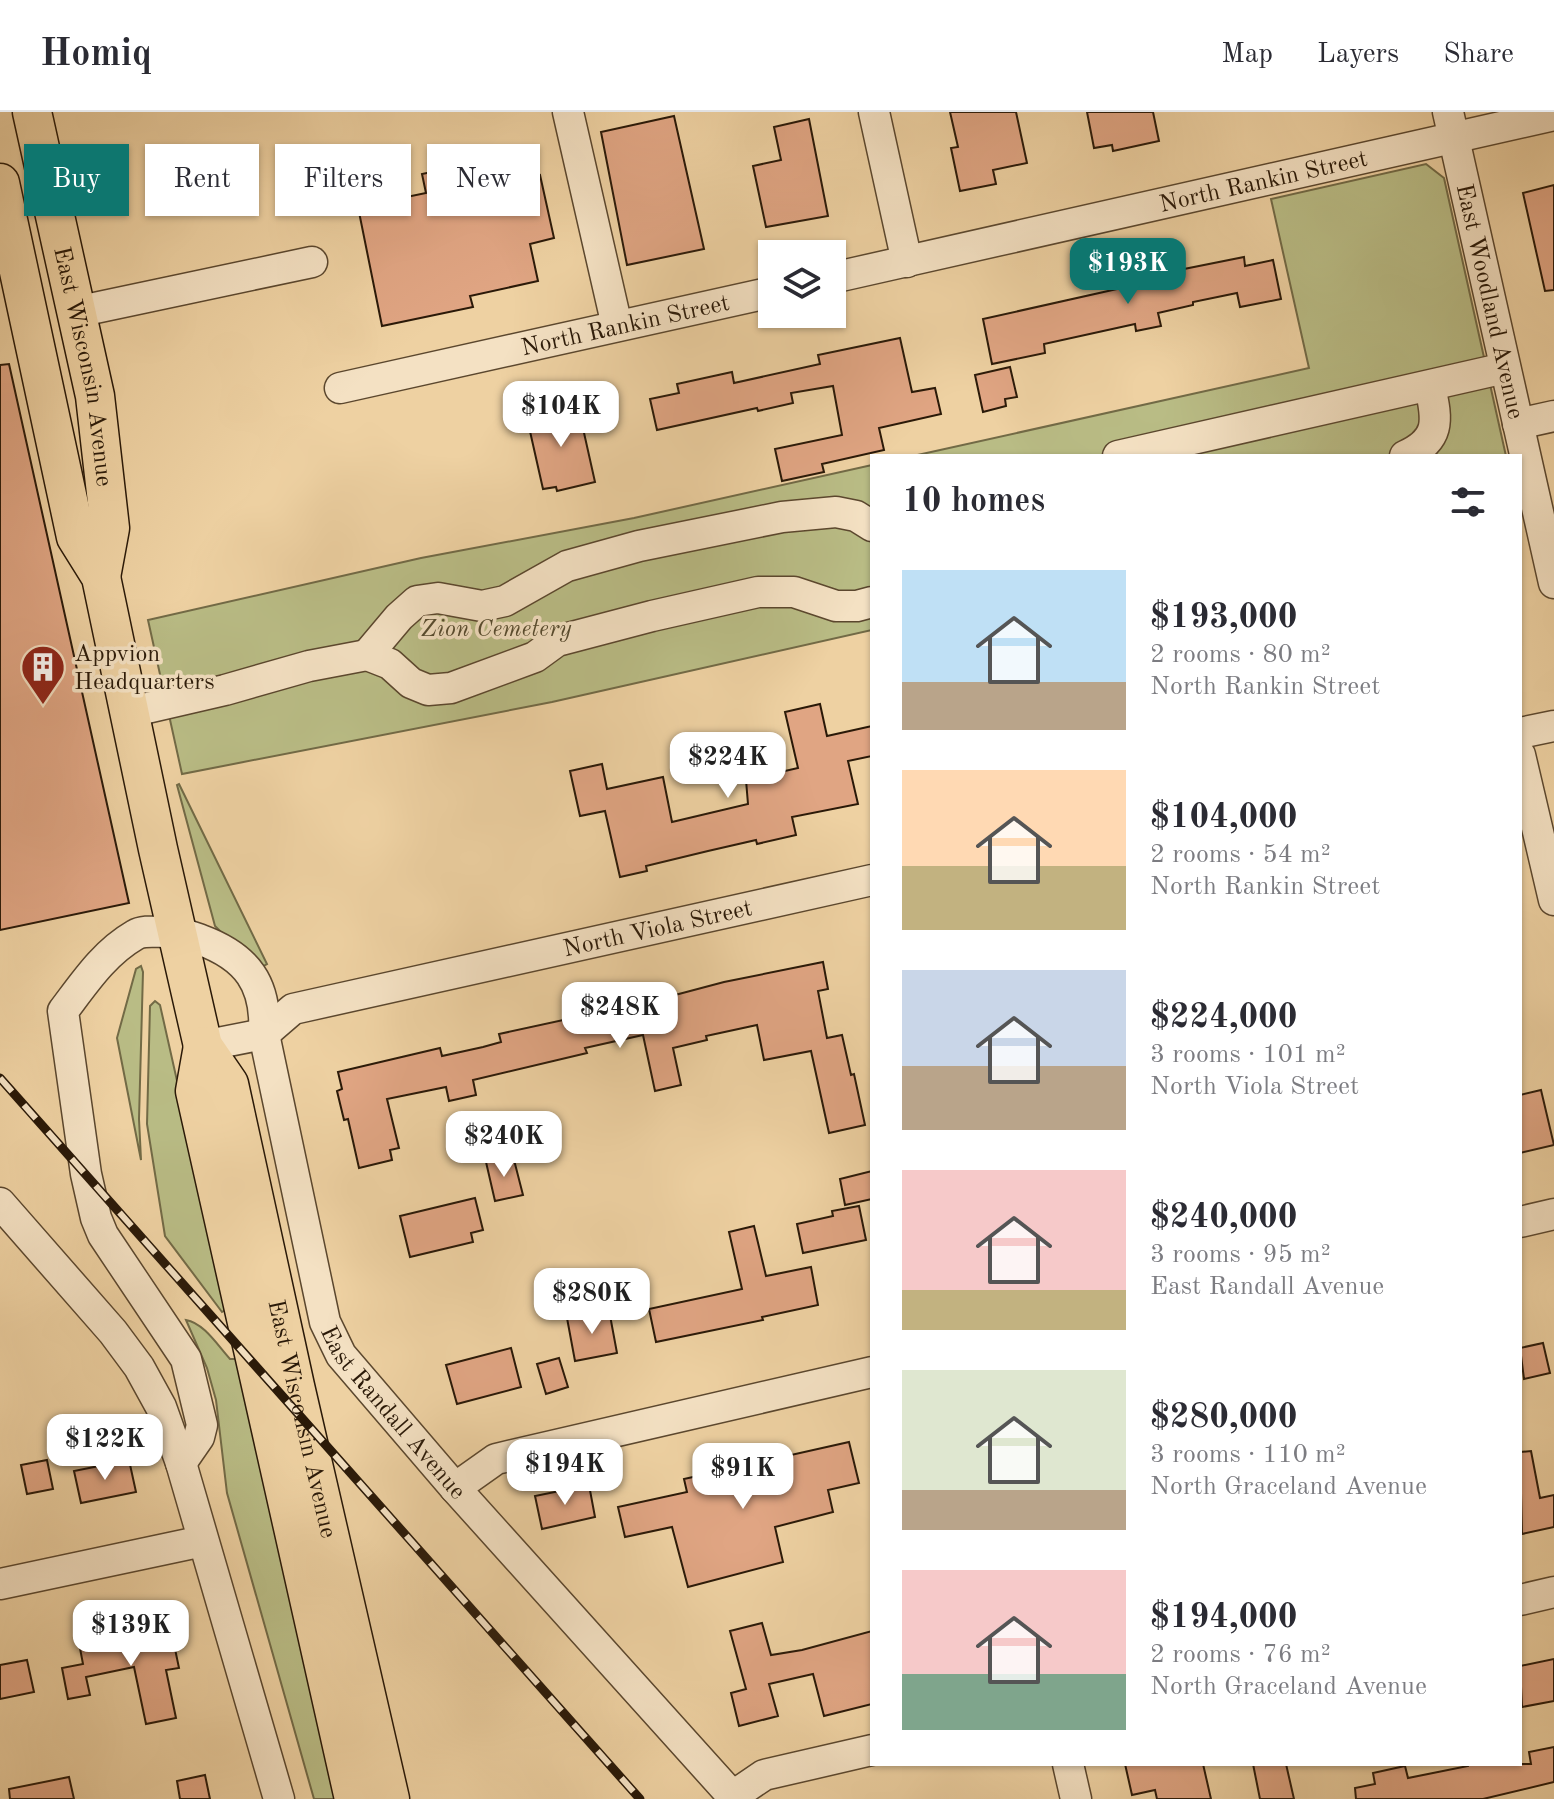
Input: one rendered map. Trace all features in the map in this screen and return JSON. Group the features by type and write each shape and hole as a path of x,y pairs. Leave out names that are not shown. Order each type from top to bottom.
{"main road":[{"name":"East Wisconsin Avenue","path":"32,112 95,396 110,528 101,577"},
{"name":"East Wisconsin Avenue","path":"0,183 76,537 101,577 203,1046 229,1084 390,1799"},
{"path":"17,256 56,307 76,312"},
{"name":"East Wisconsin Avenue","path":"203,1046 195,1091 354,1799"}],"street":[{"path":"568,112 617,326"},
{"path":"874,112 907,262"},
{"name":"North Rankin Street","path":"846,275 1451,125 1554,115"},
{"name":"East Woodland Avenue","path":"1451,125 1554,583"},
{"path":"76,312 312,262"},
{"name":"North Rankin Street","path":"340,388 758,295"},
{"path":"1127,454 1505,368"},
{"path":"1409,454 1422,448 1433,434 1436,413 1430,387"},
{"path":"1518,424 1554,416"},
{"path":"367,655 417,601 438,598 482,606 505,601 567,566 639,546 782,517 836,512 856,516 870,525"},
{"path":"130,712 309,666 367,655 390,664 411,683 428,690 451,688 525,661 557,641 746,595 794,592 836,606 870,603"},
{"path":"1522,733 1554,726"},
{"path":"1522,764 1554,900"},
{"name":"North Viola Street","path":"264,1034 293,1009 870,890"},
{"path":"181,1463 199,1437 202,1425 198,1404 186,1359 103,1235 96,1218 86,1174 63,1011 101,960 138,932 177,931 234,955 253,978 293,1009"},
{"name":"East Randall Avenue","path":"253,978 266,1010 264,1034 325,1322 341,1355 455,1488 734,1798"},
{"path":"203,1046 264,1034"},
{"path":"0,1203 113,1332 139,1367 161,1407 181,1463 279,1799"},
{"path":"1522,1222 1554,1214"},
{"path":"455,1488 496,1459 870,1372"},
{"path":"0,1584 203,1541"},
{"path":"1522,1600 1554,1592"},
{"path":"734,1798 764,1775 870,1750"},
{"path":"1068,1766 1076,1799"}],"green space":[{"path":"1426,164 1444,178 1506,454 922,454 1309,368 1271,199"},
{"name":"Zion Cemetery","path":"870,465 870,630 552,702 182,774 148,620 421,558 634,518"},
{"path":"179,784 267,964 258,969 215,926"},
{"path":"141,966 141,1160 117,1038 136,969"},
{"path":"155,1001 160,1005 228,1308 222,1312 165,1236 147,1124 150,1006"},
{"path":"186,1320 205,1330 230,1359 237,1359 339,1799 314,1799 227,1493 216,1400 207,1368"}],"building":[{"path":"950,112 1016,112 1027,163 993,170 996,184 960,191 951,148 958,147"},
{"path":"1087,112 1153,112 1159,141 1113,151 1112,145 1094,148"},
{"path":"674,116 704,249 627,265 601,132"},
{"path":"809,119 828,216 766,227 753,166 781,160 774,127"},
{"path":"427,173 427,216 540,216 540,175 554,238 530,244 538,281 470,296 473,307 382,326 360,216 411,216 411,196 426,193 422,174"},
{"path":"1554,185 1554,290 1545,291 1523,193"},
{"path":"1244,257 1245,266 1273,260 1281,299 1240,307 1237,293 1193,302 1193,305 1158,313 1161,326 1136,331 1135,324 1044,344 1045,353 992,364 983,319 1126,287 1125,283 1149,276"},
{"path":"900,338 912,392 935,388 941,414 879,428 884,450 822,464 824,472 782,481 775,449 842,435 833,386 791,393 793,403 657,430 650,399 679,393 677,384 732,372 734,383 820,364 818,355"},
{"name":"Appvion Headquarters","path":"9,364 129,903 0,930 0,365"},
{"path":"1010,367 1017,397 1005,399 1006,406 983,412 975,375"},
{"path":"578,406 595,482 557,491 556,487 543,489 527,418"},
{"path":"820,704 827,736 870,726 870,756 848,761 858,804 792,817 796,835 708,851 646,866 647,871 620,877 605,811 580,816 570,771 602,764 607,789 663,777 672,822 748,804 746,780 798,768 785,712"},
{"path":"823,962 828,989 818,991 827,1038 842,1035 865,1125 829,1133 811,1051 764,1060 757,1025 706,1036 707,1040 673,1048 681,1085 655,1091 643,1035 585,1048 587,1053 473,1080 476,1095 449,1101 446,1087 387,1099 399,1148 390,1150 392,1160 359,1168 348,1119 344,1120 337,1091 342,1089 338,1072 440,1048 442,1056 483,1047 501,1042 499,1034"},
{"path":"1541,1090 1554,1145 1522,1153 1522,1095"},
{"path":"513,1156 523,1195 495,1201 486,1162"},
{"path":"870,1172 870,1199 845,1205 840,1179"},
{"path":"475,1198 483,1230 471,1233 473,1242 410,1257 400,1216"},
{"path":"859,1206 866,1240 803,1253 797,1224 833,1216 832,1211"},
{"path":"754,1226 766,1276 811,1267 818,1305 656,1342 649,1309 742,1289 729,1232"},
{"path":"609,1310 617,1353 575,1361 567,1318"},
{"path":"1543,1343 1550,1373 1524,1379 1522,1348"},
{"path":"511,1348 521,1387 457,1404 446,1365"},
{"path":"559,1358 568,1387 546,1394 537,1364"},
{"path":"849,1442 859,1483 828,1490 833,1512 775,1527 783,1562 688,1587 672,1527 625,1537 618,1507 687,1492 684,1479"},
{"path":"1531,1451 1540,1498 1554,1495 1554,1527 1522,1534 1522,1452"},
{"path":"47,1460 53,1489 27,1494 21,1465"},
{"path":"129,1460 136,1492 81,1503 74,1471"},
{"path":"589,1485 595,1517 542,1529 535,1496"},
{"path":"762,1623 771,1655 870,1632 870,1704 824,1716 813,1674 769,1684 778,1716 739,1726 731,1693 746,1689 730,1631"},
{"path":"170,1625 179,1668 166,1670 176,1718 146,1724 134,1667 86,1677 90,1695 68,1699 62,1668 83,1664 79,1643"},
{"path":"1554,1659 1554,1701 1522,1707 1522,1666"},
{"path":"27,1660 34,1692 0,1699 0,1665"},
{"path":"1554,1747 1554,1782 1483,1799 1356,1799 1355,1788 1375,1784 1373,1773 1405,1766 1408,1778 1468,1766 1522,1766 1531,1764 1529,1752"},
{"path":"1125,1766 1203,1766 1211,1799 1157,1799 1155,1790 1132,1795"},
{"path":"1253,1766 1286,1766 1294,1799 1260,1799"},
{"path":"205,1775 210,1799 180,1799 177,1781"},
{"path":"69,1777 74,1799 10,1799 9,1789"}],"railway":[{"path":"0,1078 640,1799"}],"place":[{"name":"Appvion Headquarters","path":"43,706"}]}
